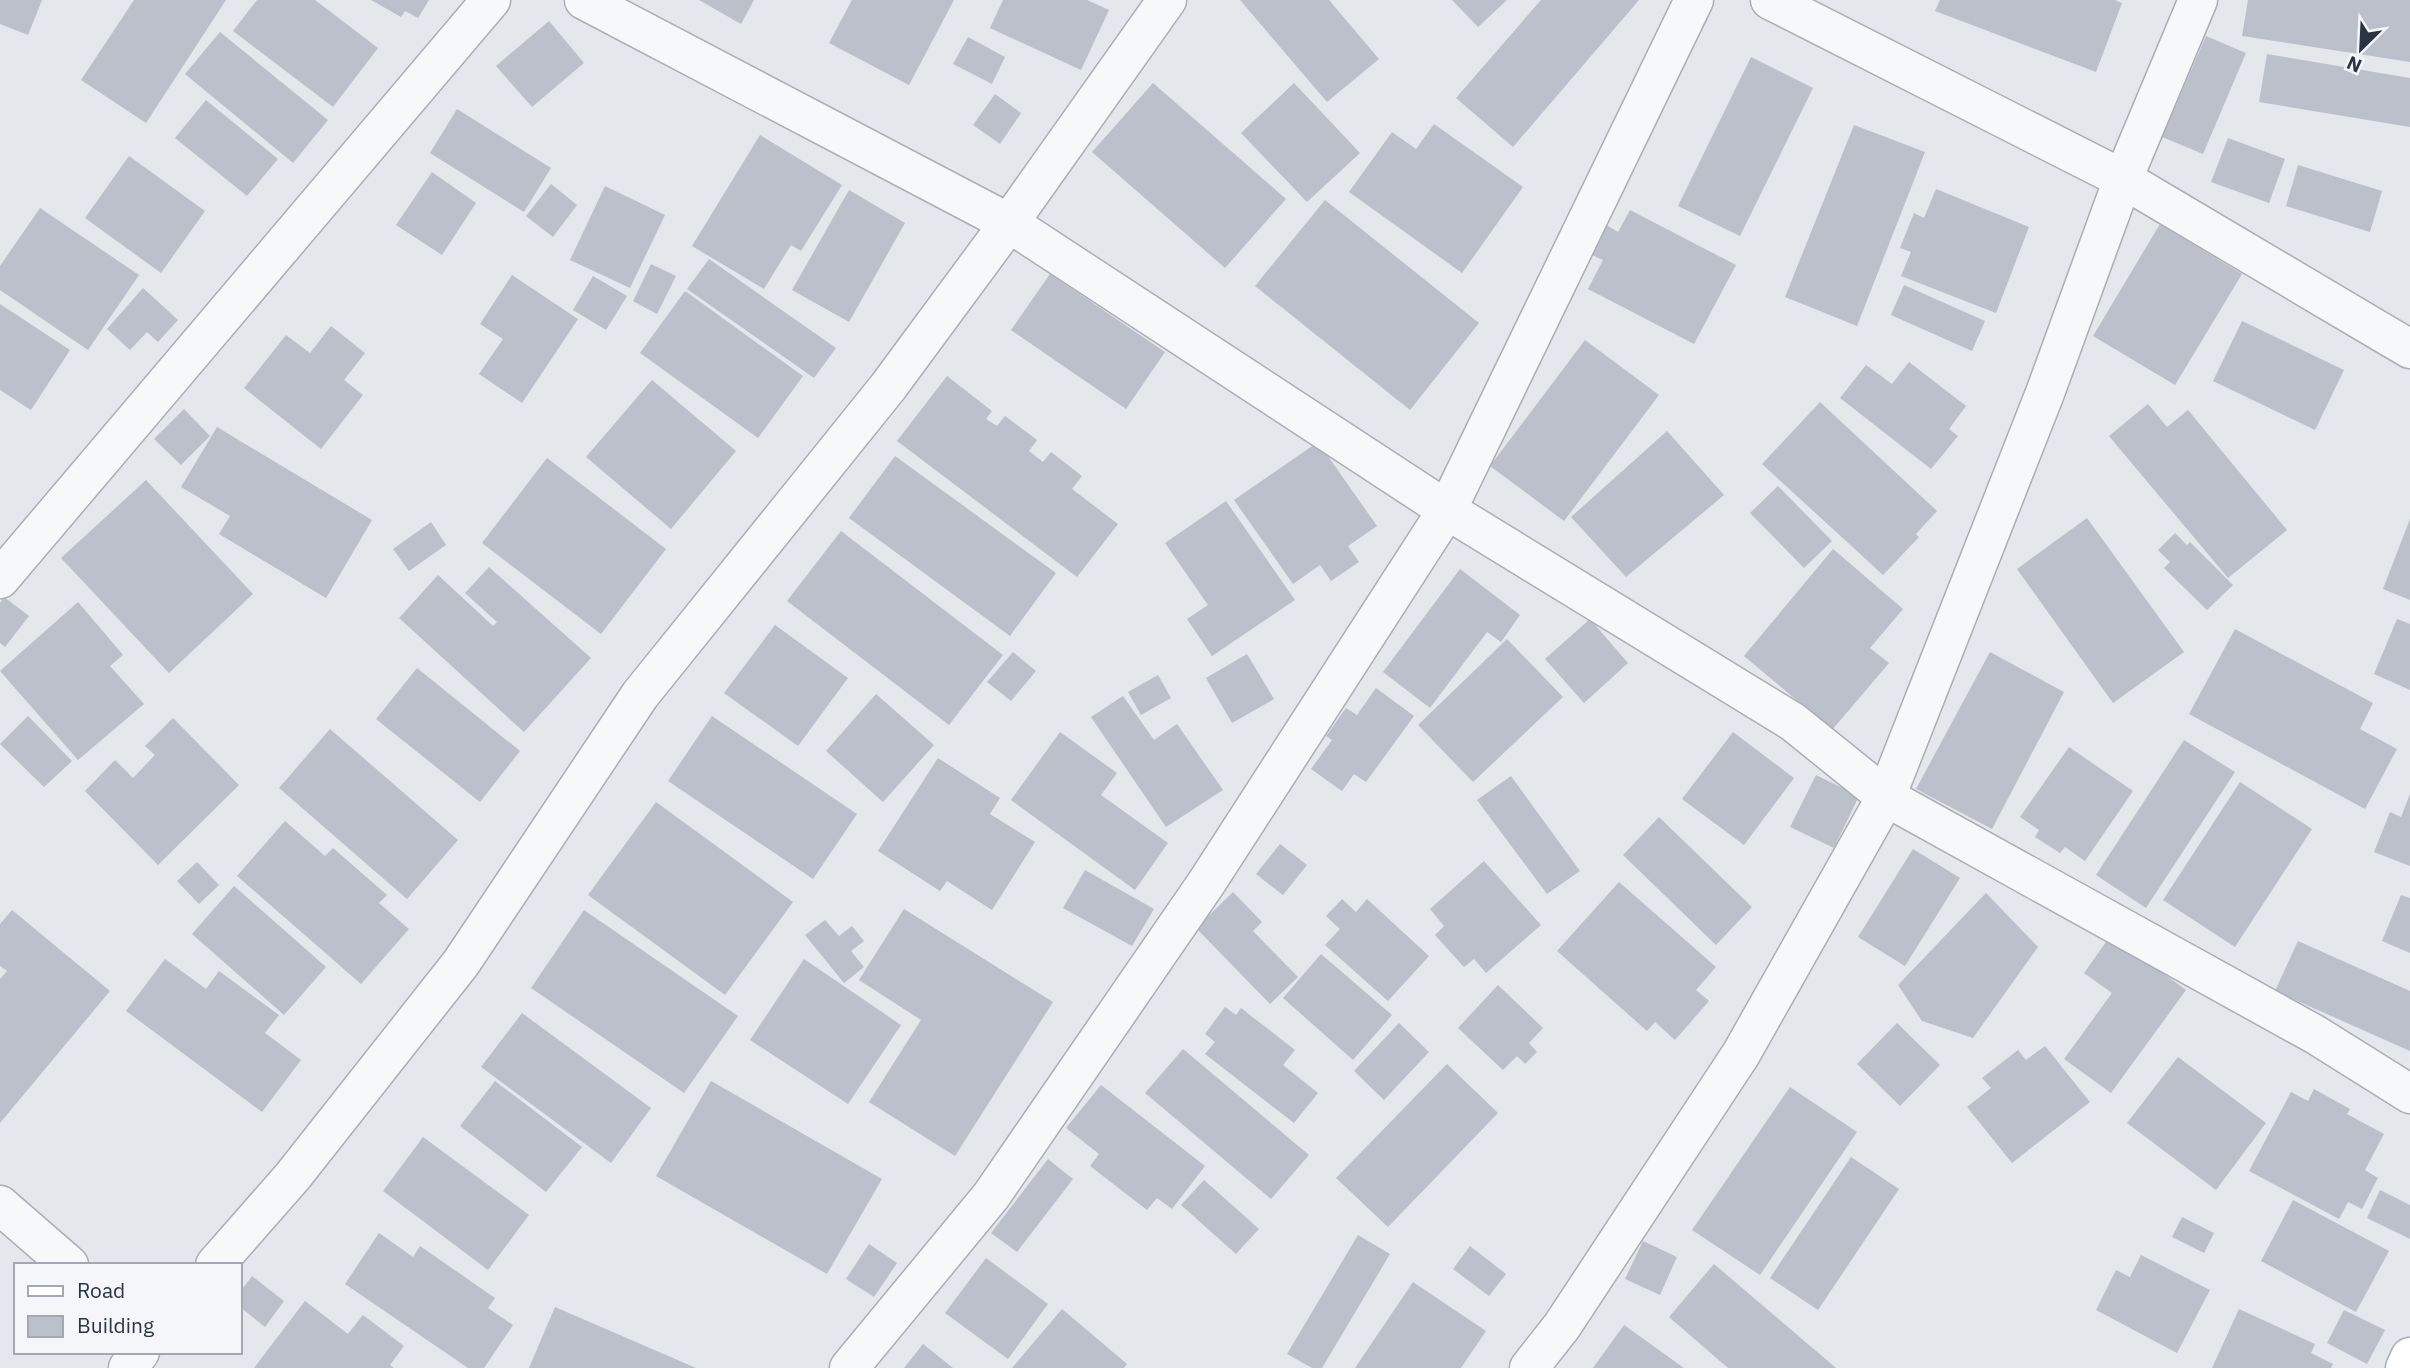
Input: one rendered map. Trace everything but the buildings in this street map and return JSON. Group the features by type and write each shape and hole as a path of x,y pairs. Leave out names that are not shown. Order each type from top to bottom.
{"street":[{"path":"5,564 491,0"},
{"path":"584,0 1009,223 1447,510 1793,722 1886,797 2316,1035 2410,1094"},
{"path":"217,1263 293,1176 461,963 640,695 888,387 1009,223 1167,0"},
{"path":"849,1368 991,1196 1207,882 1447,510 1694,0"},
{"path":"1770,0 2123,179 2410,349"},
{"path":"1529,1368 1562,1326 1741,1054 1886,797 2045,393 2123,179 2199,0"},
{"path":"0,1205 67,1263"},
{"path":"2405,1368 2410,1357"}]}
